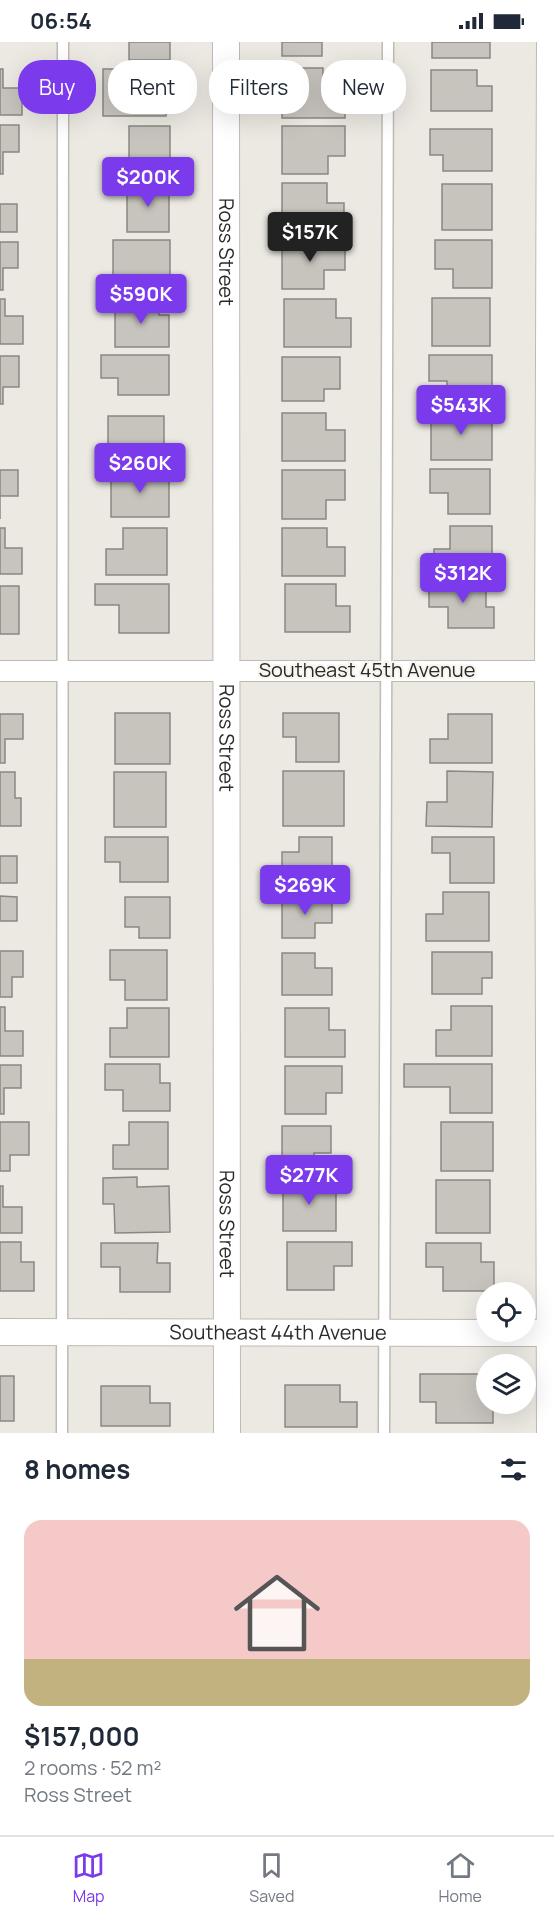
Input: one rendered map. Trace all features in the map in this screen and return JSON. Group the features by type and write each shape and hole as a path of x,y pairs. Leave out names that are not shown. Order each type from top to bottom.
{"street":[{"name":"Ross Street","path":"226,42 227,1433"},
{"path":"547,42 550,671 548,1433"},
{"name":"Southeast 45th Avenue","path":"0,671 550,671"},
{"name":"Southeast 44th Avenue","path":"0,1332 550,1333"}],"lane":[{"path":"62,1433 63,42"},
{"path":"384,1433 388,42"}],"building":[{"path":"129,42 170,42 170,60 129,60"},
{"path":"282,42 322,42 322,56 282,56"},
{"path":"432,42 490,42 490,58 432,58"},
{"path":"309,68 321,68 321,114 345,114 345,118 282,118 282,114 309,114"},
{"path":"0,69 3,69 3,88 18,88 18,114 22,115 0,115"},
{"path":"103,69 108,69 108,114 166,114 166,116 103,116"},
{"path":"431,70 477,70 477,86 492,86 492,111 431,111"},
{"path":"0,125 19,125 19,152 3,152 3,174 0,174"},
{"path":"129,126 170,126 170,174 129,174"},
{"path":"282,126 345,126 345,156 328,156 328,174 282,174"},
{"path":"430,129 492,129 492,171 443,171 443,155 430,155"},
{"path":"127,183 169,183 169,232 127,232"},
{"path":"282,183 327,183 327,203 344,203 344,232 282,232"},
{"path":"442,184 492,184 492,230 442,230"},
{"path":"0,204 17,204 17,232 0,232"},
{"path":"113,240 170,240 170,289 113,289"},
{"path":"435,240 492,240 492,288 453,288 453,269 435,269"},
{"path":"282,241 345,241 345,270 324,270 324,289 282,289"},
{"path":"0,242 18,242 18,268 3,268 3,290 0,290"},
{"path":"432,298 490,298 490,346 432,346"},
{"path":"0,299 5,299 5,316 23,316 23,344 0,344"},
{"path":"284,299 336,299 336,318 351,318 351,347 284,347"},
{"path":"115,302 159,302 159,315 169,315 169,347 115,347"},
{"path":"101,355 169,355 169,395 118,395 118,378 101,378"},
{"path":"429,355 492,355 492,401 447,401 447,381 429,381"},
{"path":"0,356 19,356 19,387 3,387 3,404 0,404"},
{"path":"282,357 340,357 340,389 324,389 324,401 282,401"},
{"path":"431,412 492,412 492,460 431,460"},
{"path":"282,413 326,413 326,430 345,430 345,461 282,461"},
{"path":"108,416 164,416 164,462 108,462"},
{"path":"430,469 490,469 490,514 448,514 448,493 430,493"},
{"path":"0,470 18,470 18,496 0,496"},
{"path":"111,470 169,470 169,517 111,517"},
{"path":"282,470 345,470 345,500 326,500 326,519 282,519"},
{"path":"450,526 492,526 492,574 434,574 434,549 450,549"},
{"path":"0,528 5,528 5,548 22,548 22,574 0,574"},
{"path":"123,528 167,528 167,575 106,575 106,549 123,549"},
{"path":"282,528 327,528 327,547 345,547 345,576 282,576"},
{"path":"429,583 486,583 486,607 494,607 494,628 448,628 448,607 429,607"},
{"path":"95,584 169,584 169,633 119,633 119,605 95,605"},
{"path":"285,584 336,584 336,606 350,606 350,632 285,632"},
{"path":"0,586 19,586 19,634 0,634"},
{"path":"115,713 170,713 170,764 115,764"},
{"path":"283,713 339,713 339,762 296,762 296,737 283,737"},
{"path":"0,714 23,714 23,739 5,739 5,763 0,763"},
{"path":"448,714 492,714 492,763 430,763 430,739 448,739"},
{"path":"283,771 344,771 344,826 283,826"},
{"path":"447,771 493,772 492,827 426,826 427,802 447,802"},
{"path":"0,772 15,772 15,798 21,798 21,826 0,826"},
{"path":"114,772 166,772 166,827 114,827"},
{"path":"105,837 168,837 168,882 120,882 120,862 105,862"},
{"path":"299,837 332,837 332,880 282,880 282,852 299,852"},
{"path":"432,837 494,837 494,883 450,883 450,853 432,853"},
{"path":"0,856 17,856 17,883 0,883"},
{"path":"443,892 489,892 489,941 426,941 426,914 443,914"},
{"path":"0,896 17,897 17,921 0,921"},
{"path":"125,897 170,897 170,938 139,938 139,927 125,927"},
{"path":"282,897 332,897 332,923 315,923 315,938 282,938"},
{"path":"110,950 167,950 167,1000 125,1000 125,980 110,980"},
{"path":"0,951 23,951 23,977 12,977 12,997 0,997"},
{"path":"432,952 492,952 492,978 482,978 482,994 432,994"},
{"path":"282,953 315,953 315,968 332,968 332,995 282,995"},
{"path":"451,1006 492,1006 492,1056 436,1056 436,1030 451,1030"},
{"path":"0,1007 5,1007 5,1031 23,1031 23,1056 0,1056"},
{"path":"127,1008 169,1008 169,1057 110,1057 110,1028 127,1028"},
{"path":"285,1008 329,1008 329,1030 345,1030 345,1057 285,1057"},
{"path":"105,1064 160,1064 160,1083 170,1083 170,1111 123,1111 123,1090 105,1090"},
{"path":"404,1064 492,1064 492,1113 450,1113 450,1087 404,1087"},
{"path":"0,1065 21,1065 21,1088 4,1088 4,1114 0,1114"},
{"path":"285,1066 342,1066 342,1093 326,1093 326,1114 285,1114"},
{"path":"0,1122 29,1122 29,1155 10,1155 10,1171 0,1171"},
{"path":"129,1122 168,1122 168,1169 113,1169 113,1145 129,1145"},
{"path":"441,1122 493,1122 493,1171 441,1171"},
{"path":"282,1126 331,1126 331,1153 314,1153 314,1168 282,1168"},
{"path":"137,1177 137,1187 169,1186 170,1232 115,1233 114,1204 103,1204 103,1178"},
{"path":"436,1180 490,1180 490,1233 436,1233"},
{"path":"283,1182 336,1182 336,1231 283,1231"},
{"path":"0,1186 3,1186 3,1207 22,1207 22,1233 0,1233"},
{"path":"0,1242 21,1242 21,1262 34,1262 34,1291 0,1291"},
{"path":"287,1242 352,1242 352,1266 334,1266 334,1290 287,1290"},
{"path":"101,1243 158,1243 157,1263 170,1263 170,1292 120,1292 120,1267 101,1267"},
{"path":"426,1243 481,1243 481,1262 494,1262 494,1282 476,1282 476,1291 443,1291 443,1267 426,1267"},
{"path":"420,1374 476,1374 476,1414 493,1414 493,1423 436,1423 436,1402 420,1402"},
{"path":"0,1376 14,1376 14,1421 0,1421"},
{"path":"285,1385 340,1385 340,1402 357,1402 357,1427 285,1427"},
{"path":"101,1386 150,1386 150,1403 170,1403 170,1426 101,1426"}]}
